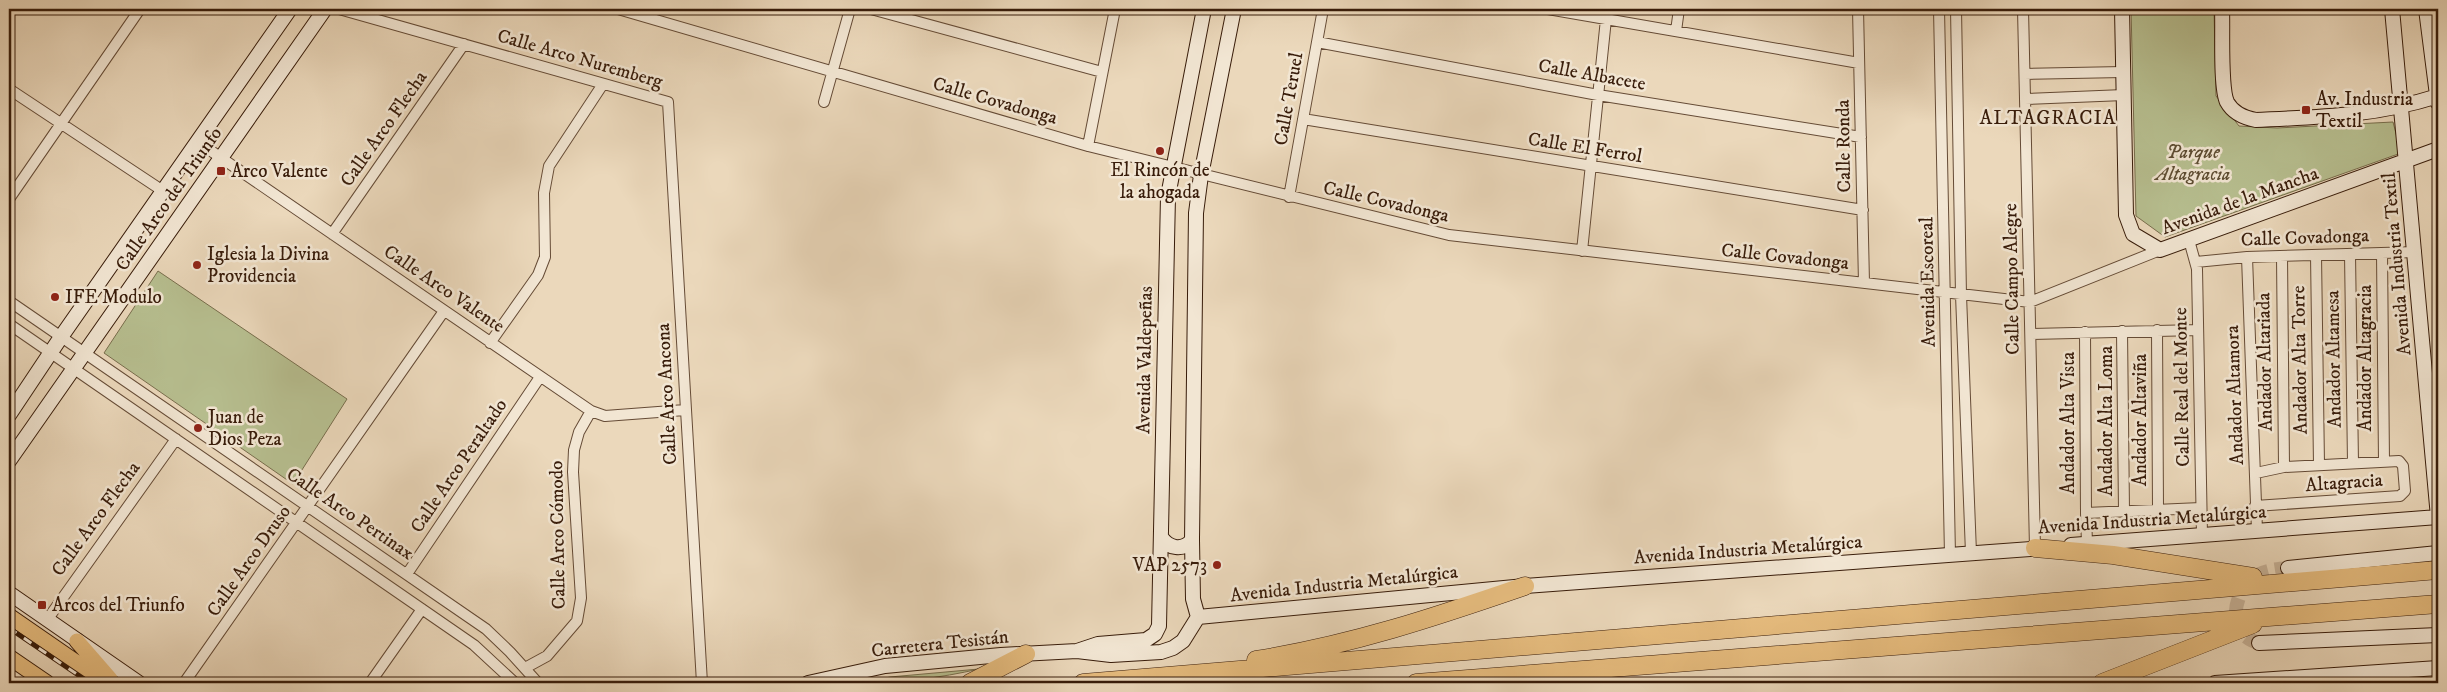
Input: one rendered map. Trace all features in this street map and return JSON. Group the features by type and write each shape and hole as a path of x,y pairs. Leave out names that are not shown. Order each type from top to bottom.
{"highway":[{"path":"2035,548 2284,575"},
{"path":"1083,683 1172,677 2284,575 2438,570"},
{"path":"1172,677 1203,668 1310,651 1358,640 1431,618 1525,586"},
{"path":"1416,683 2438,604"},
{"path":"2102,683 2273,617"},
{"path":"970,683 1026,654"}],"main road":[{"path":"9,616 106,683"},
{"path":"77,641 114,683"},
{"path":"9,657 47,683"},
{"path":"9,668 36,683"}],"street":[{"path":"9,199 140,9"},
{"name":"Calle Arco del Triunfo","path":"9,415 50,352 290,9"},
{"name":"Calle Arco del Triunfo","path":"9,460 325,9"},
{"name":"Calle Arco Nuremberg","path":"339,9 668,102"},
{"name":"Calle Covadonga","path":"618,9 1088,146 1449,235 1582,252 2030,302 2160,250"},
{"path":"824,102 850,9"},
{"path":"872,9 1102,72"},
{"path":"1088,146 1115,9"},
{"name":"Avenida Valdepeñas","path":"1077,651 1105,643 1146,640 1155,634 1160,621 1166,226 1172,168 1204,9"},
{"path":"1077,651 1111,655 1168,650 1183,641 1198,617 1193,599 1192,540 1196,214 1201,175 1234,9"},
{"name":"Calle Teruel","path":"1289,196 1323,9"},
{"path":"1548,9 1859,62"},
{"path":"1676,31 1679,9"},
{"name":"Calle Ronda","path":"1858,9 1864,283"},
{"name":"Avenida Escoreal","path":"1939,9 1950,554"},
{"name":"Avenida Escoreal","path":"1956,9 1961,295 1971,553"},
{"name":"Calle Campo Alegre","path":"2023,9 2035,548"},
{"name":"Avenida de la Mancha","path":"2122,9 2126,215 2129,227 2137,238 2160,250 2438,149"},
{"path":"2222,9 2224,93 2231,108 2246,118 2256,120 2349,116 2438,99 2426,9"},
{"name":"Avenida Industria Textil","path":"2392,9 2416,252 2438,516"},
{"path":"1582,252 1606,19"},
{"name":"Calle Albacete","path":"1317,42 1598,94 1861,137"},
{"name":"Calle Arco Flecha","path":"332,234 464,44"},
{"path":"2025,74 2123,72"},
{"path":"490,343 538,275 545,257 544,193 549,166 603,84"},
{"path":"9,89 163,191"},
{"path":"2026,99 2124,95"},
{"name":"Calle Arco Ancona","path":"668,102 702,683"},
{"name":"Calle El Ferrol","path":"1303,119 1863,210"},
{"name":"Calle Arco Valente","path":"198,142 591,411 606,416 685,410"},
{"name":"Calle Real del Monte","path":"2189,240 2196,262 2202,535"},
{"name":"Calle Covadonga","path":"2196,262 2247,257 2416,252"},
{"name":"Andador Altagracia","path":"2382,253 2384,462"},
{"name":"Andador Altamesa","path":"2350,254 2354,463"},
{"name":"Andador Alta Torre","path":"2316,255 2319,465"},
{"name":"Andador Altariada","path":"2282,256 2284,467"},
{"name":"Andador Altamora","path":"2247,257 2257,531"},
{"name":"Calle Arco Pertinax","path":"9,301 486,629 538,683"},
{"name":"Calle Arco Druso","path":"184,683 444,311"},
{"name":"Calle Arco Pertinax","path":"9,324 422,609 474,646 515,683"},
{"name":"Andador Altaviña","path":"2157,330 2158,509"},
{"path":"2031,334 2198,330"},
{"name":"Andador Alta Vista","path":"2085,332 2087,544"},
{"name":"Andador Alta Loma","path":"2122,332 2124,511"},
{"name":"Calle Arco Peraltado","path":"407,574 540,377"},
{"name":"Calle Arco Cómodo","path":"525,668 547,656 577,621 581,598 573,472 574,450 580,432 591,411"},
{"name":"Calle Arco Flecha","path":"46,620 176,439"},
{"name":"Altagracia","path":"2255,506 2404,495 2402,462 2284,467 2256,473"},
{"path":"2086,513 2201,508"},
{"name":"Avenida Industria Metalúrgica","path":"1198,617 1525,586 2438,516"},
{"path":"1161,537 1167,544 1176,548 1185,546 1192,540"},
{"path":"2284,575 2438,553"},
{"path":"9,593 138,683"},
{"path":"370,683 422,609"},
{"path":"2259,643 2438,635"},
{"name":"Carretera Tesistán","path":"809,683 885,666 1077,651"},
{"path":"2215,683 2438,668"}],"green space":[{"name":"Parque Altagracia","path":"2131,9 2214,9 2216,96 2239,126 2277,128 2393,122 2401,153 2165,237 2136,216"},
{"path":"158,271 347,399 293,484 104,353"},
{"path":"979,669 919,679 859,683 890,677"}],"tunnel":[{"path":"2259,643 2248,638 2241,631 2237,622 2238,601 2242,591 2257,575 2276,569 2288,568"}],"railway":[{"path":"9,628 90,683"}],"place":[{"name":"Av. Industria Textil","path":"2306,110"},
{"name":"El Rincón de la ahogada","path":"1160,151"},
{"name":"Arco Valente","path":"221,171"},
{"name":"Iglesia la Divina Providencia","path":"197,265"},
{"name":"IFE Modulo","path":"55,297"},
{"name":"Juan de Dios Peza","path":"198,428"},
{"name":"VAP 2573","path":"1217,565"},
{"name":"Arcos del Triunfo","path":"42,605"}],"district":[{"name":"ALTAGRACIA","path":"2048,118"}]}
